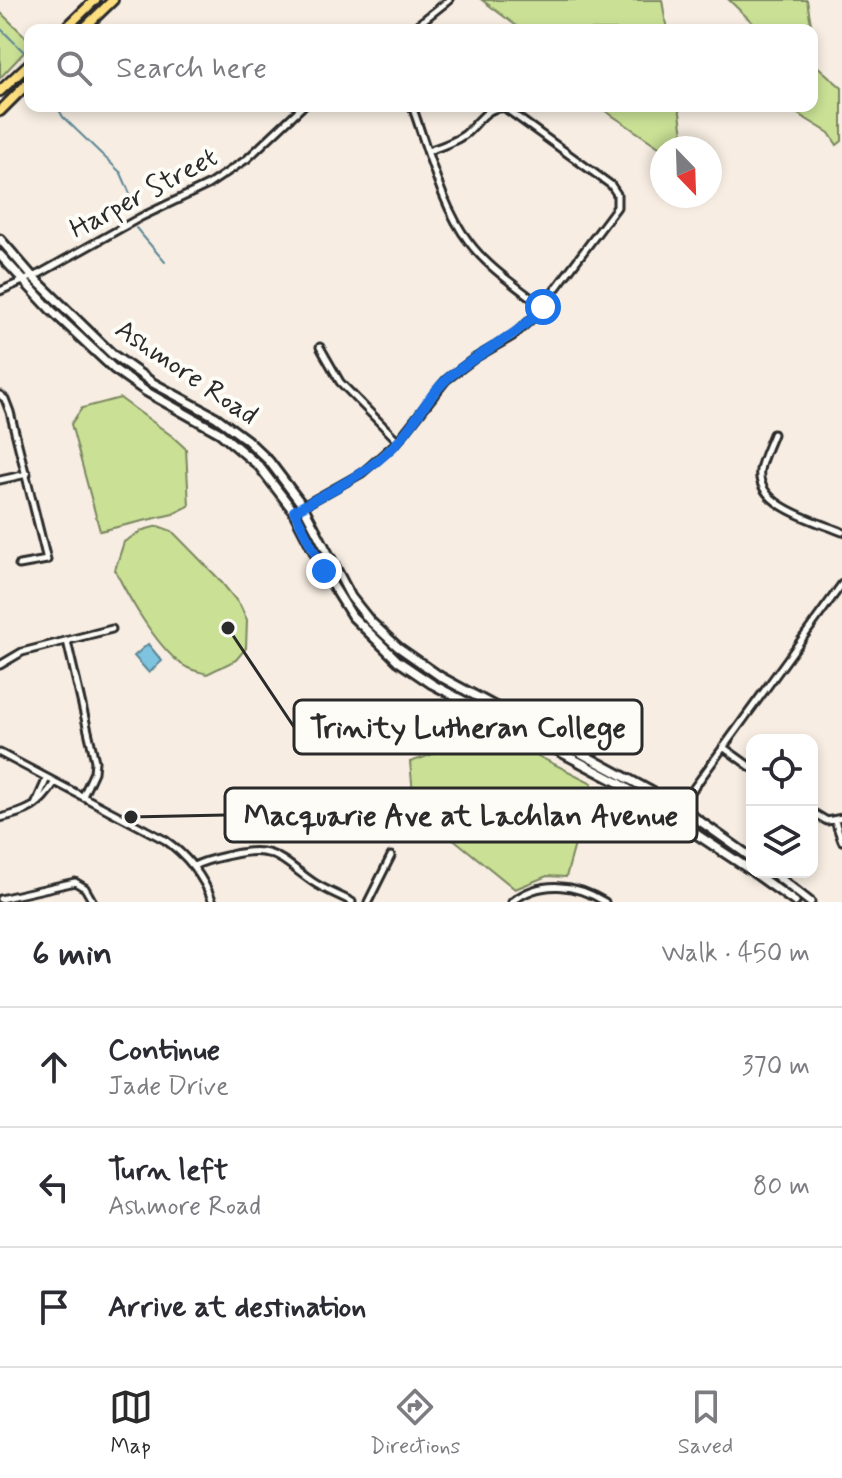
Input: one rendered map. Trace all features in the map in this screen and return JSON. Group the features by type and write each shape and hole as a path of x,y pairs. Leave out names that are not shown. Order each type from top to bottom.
{"main road":[{"path":"70,24 95,0"},
{"path":"88,24 113,0"},
{"path":"0,91 24,69"},
{"path":"0,111 24,87"},
{"name":"Ashmore Road","path":"0,239 32,276 97,340 131,368 216,417 247,440 282,476 303,506 351,597 370,621 398,647 441,677 680,807 746,854"},
{"name":"Ashmore Road","path":"0,255 114,369 145,391 190,413 233,442 268,476 294,511 341,601 359,624 398,661 432,684 619,783 746,868"},
{"name":"Ashmore Road","path":"761,878 795,902"},
{"path":"780,878 810,902"}],"street":[{"path":"419,24 449,0"},
{"name":"Harper Street","path":"0,291 229,173 297,112"},
{"path":"414,112 452,216 469,243 543,307"},
{"path":"428,151 464,136 486,112"},
{"path":"294,511 362,473 398,441 446,380 475,358 513,336 543,307 617,207 617,194 611,185 511,112"},
{"path":"320,347 340,382 398,441"},
{"path":"0,395 10,412 47,560 19,565"},
{"path":"773,434 760,471 767,495 781,506 842,532"},
{"path":"0,480 27,474"},
{"path":"671,819 842,584"},
{"path":"0,665 22,652 112,629"},
{"path":"67,641 95,761 94,772 83,796"},
{"path":"723,747 746,764"},
{"path":"0,753 178,849 194,866 213,902"},
{"path":"34,805 47,778"},
{"path":"0,818 25,811 44,800 55,782"},
{"path":"818,816 835,821 842,818"},
{"path":"835,821 842,841"},
{"path":"194,866 246,851 266,851 284,859 320,886 352,902"},
{"path":"368,902 391,856"},
{"path":"0,899 75,882 85,888 93,902"},
{"path":"512,902 525,893 562,886 582,890 605,902"}],"green space":[{"path":"482,0 662,0 666,24 514,24"},
{"path":"729,0 807,0 811,24 754,24"},
{"path":"0,12 24,35 24,52 0,78"},
{"path":"818,67 842,88 842,141 837,145 829,133 795,112 818,112"},
{"path":"607,112 680,112 683,136 650,136 650,141"},
{"path":"120,398 186,449 189,506 173,514 100,531 71,424 82,408"},
{"path":"158,526 172,531 218,578 240,605 247,620 246,648 236,660 207,674 188,668 167,651 137,609 115,570 124,542 143,530"},
{"path":"472,723 592,783 566,877 547,876 515,889 456,841 415,814 410,762 445,748"}],"water":[{"path":"148,644 162,661 149,673 134,656"}],"waterway":[{"path":"0,28 23,51"},
{"path":"60,112 121,173 134,203"},
{"path":"136,228 165,262"}],"place":[{"name":"Trinity Lutheran College","path":"228,628"},
{"name":"Macquarie Ave at Lachlan Avenue","path":"131,817"}],"route":[{"path":"324,571 294,511 362,473 398,441 446,380 475,358 513,336 543,307"}]}
